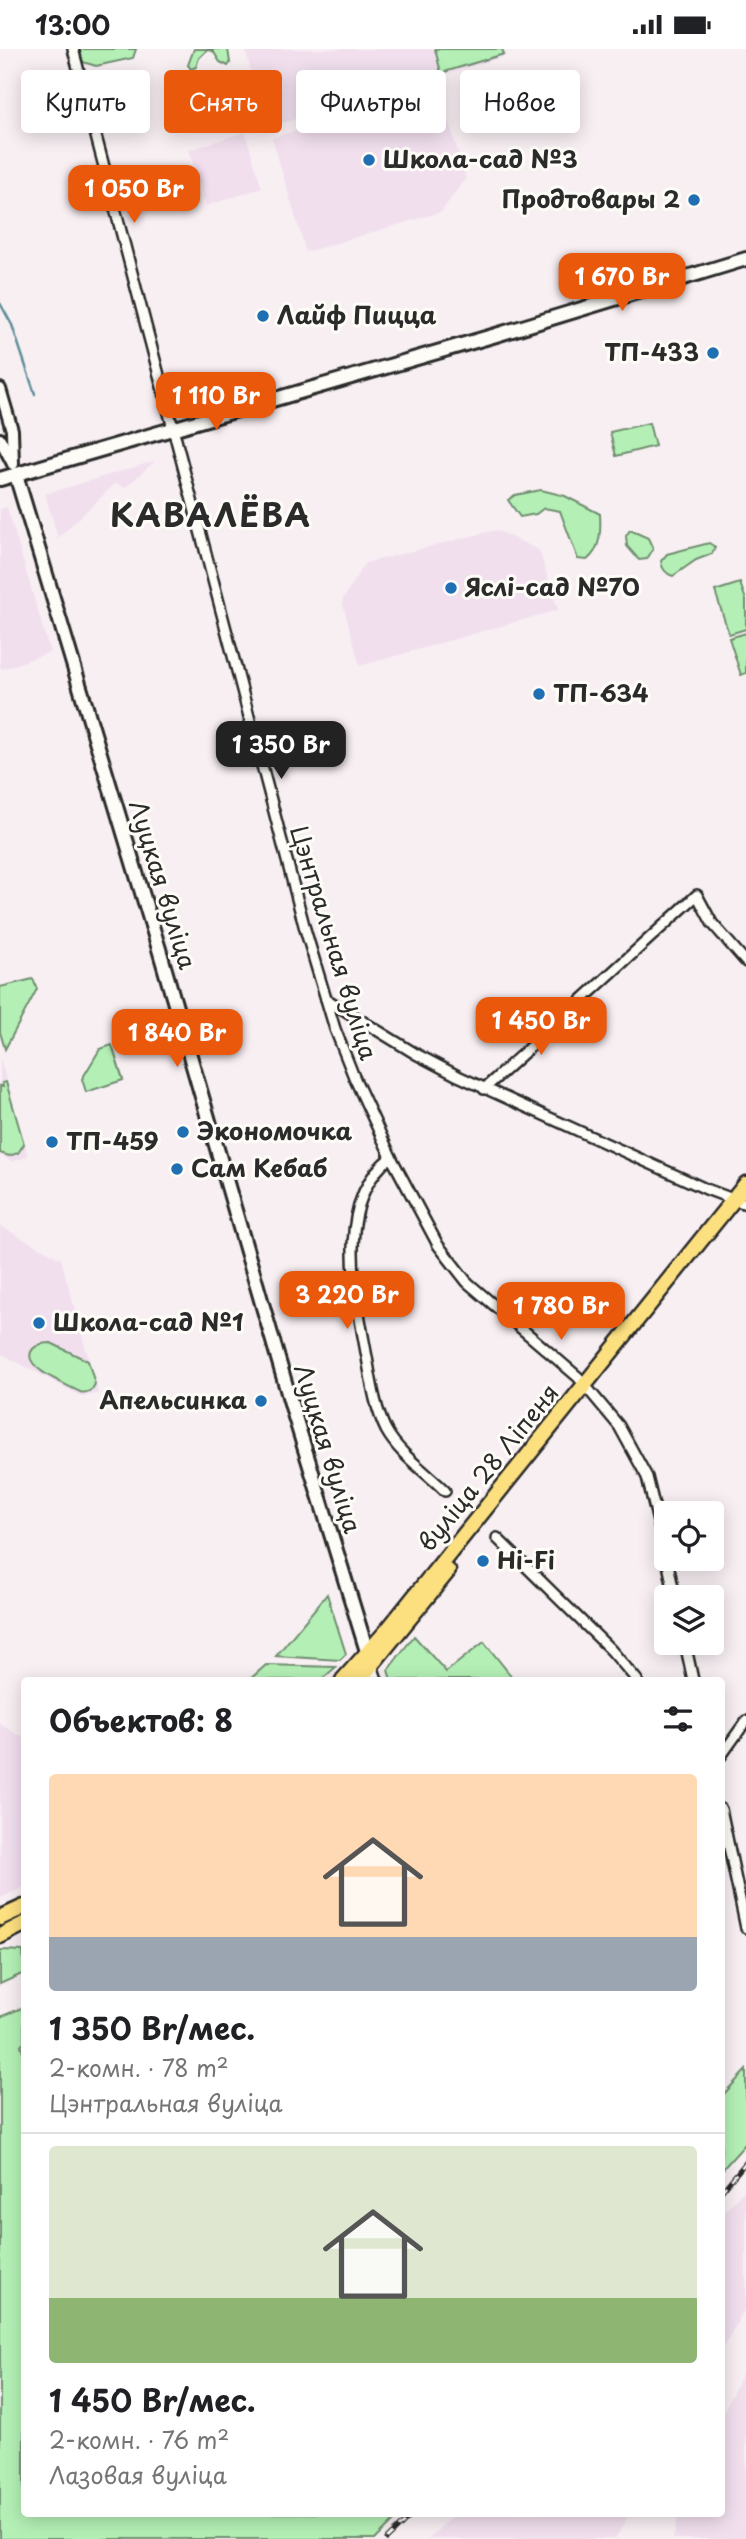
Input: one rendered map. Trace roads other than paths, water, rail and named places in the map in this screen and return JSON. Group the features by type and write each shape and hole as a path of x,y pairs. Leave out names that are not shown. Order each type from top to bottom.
{"main road":[{"path":"0,479 14,469 172,429 746,259"},
{"name":"Луцкая вуліца","path":"14,469 103,759 295,1417 370,1659"},
{"name":"вуліца 28 Ліпеня","path":"361,1677 370,1659 742,1201 746,1184"},
{"name":"вуліца 28 Ліпеня","path":"347,1677 370,1659"},
{"path":"0,1918 21,1908"},
{"path":"0,1936 21,1926"}],"street":[{"name":"Цэнтральная вуліца","path":"73,49 305,929 354,1077 391,1157 432,1234 452,1264 483,1296 552,1353 588,1388 619,1426 642,1465 654,1501"},
{"name":"Луцкая вуліца","path":"0,389 12,430 14,469"},
{"name":"Луцкая вуліца","path":"0,439 14,469"},
{"path":"485,1089 697,895 712,923 746,963"},
{"path":"326,999 416,1054 485,1089 706,1189 742,1201"},
{"path":"391,1157 371,1179 356,1220 352,1263 359,1315 374,1395 387,1430 399,1447 445,1491"},
{"path":"497,1538 611,1650 634,1677"},
{"path":"688,1655 693,1677"},
{"name":"Луцкая вуліца","path":"370,1659 376,1677"},
{"path":"725,1750 746,1721"},
{"path":"725,1828 746,1928"}],"waterway":[{"path":"0,303 12,325 35,394"}],"railway":[{"path":"725,2187 746,2162"},
{"path":"387,2539 410,2517"}],"place":[{"name":"Школа-сад №3","path":"369,160"},
{"name":"Продтовары 2","path":"694,200"},
{"name":"Лайф Пицца","path":"263,316"},
{"name":"ТП-433","path":"713,353"},
{"name":"Яслі-сад №70","path":"451,588"},
{"name":"ТП-634","path":"539,694"},
{"name":"Экономочка","path":"183,1132"},
{"name":"ТП-459","path":"52,1142"},
{"name":"Сам Кебаб","path":"177,1169"},
{"name":"Школа-сад №1","path":"39,1323"},
{"name":"Апельсинка","path":"261,1401"},
{"name":"Hi-Fi","path":"483,1561"}],"district":[{"name":"КАВАЛЁВА","path":"211,516"}]}
